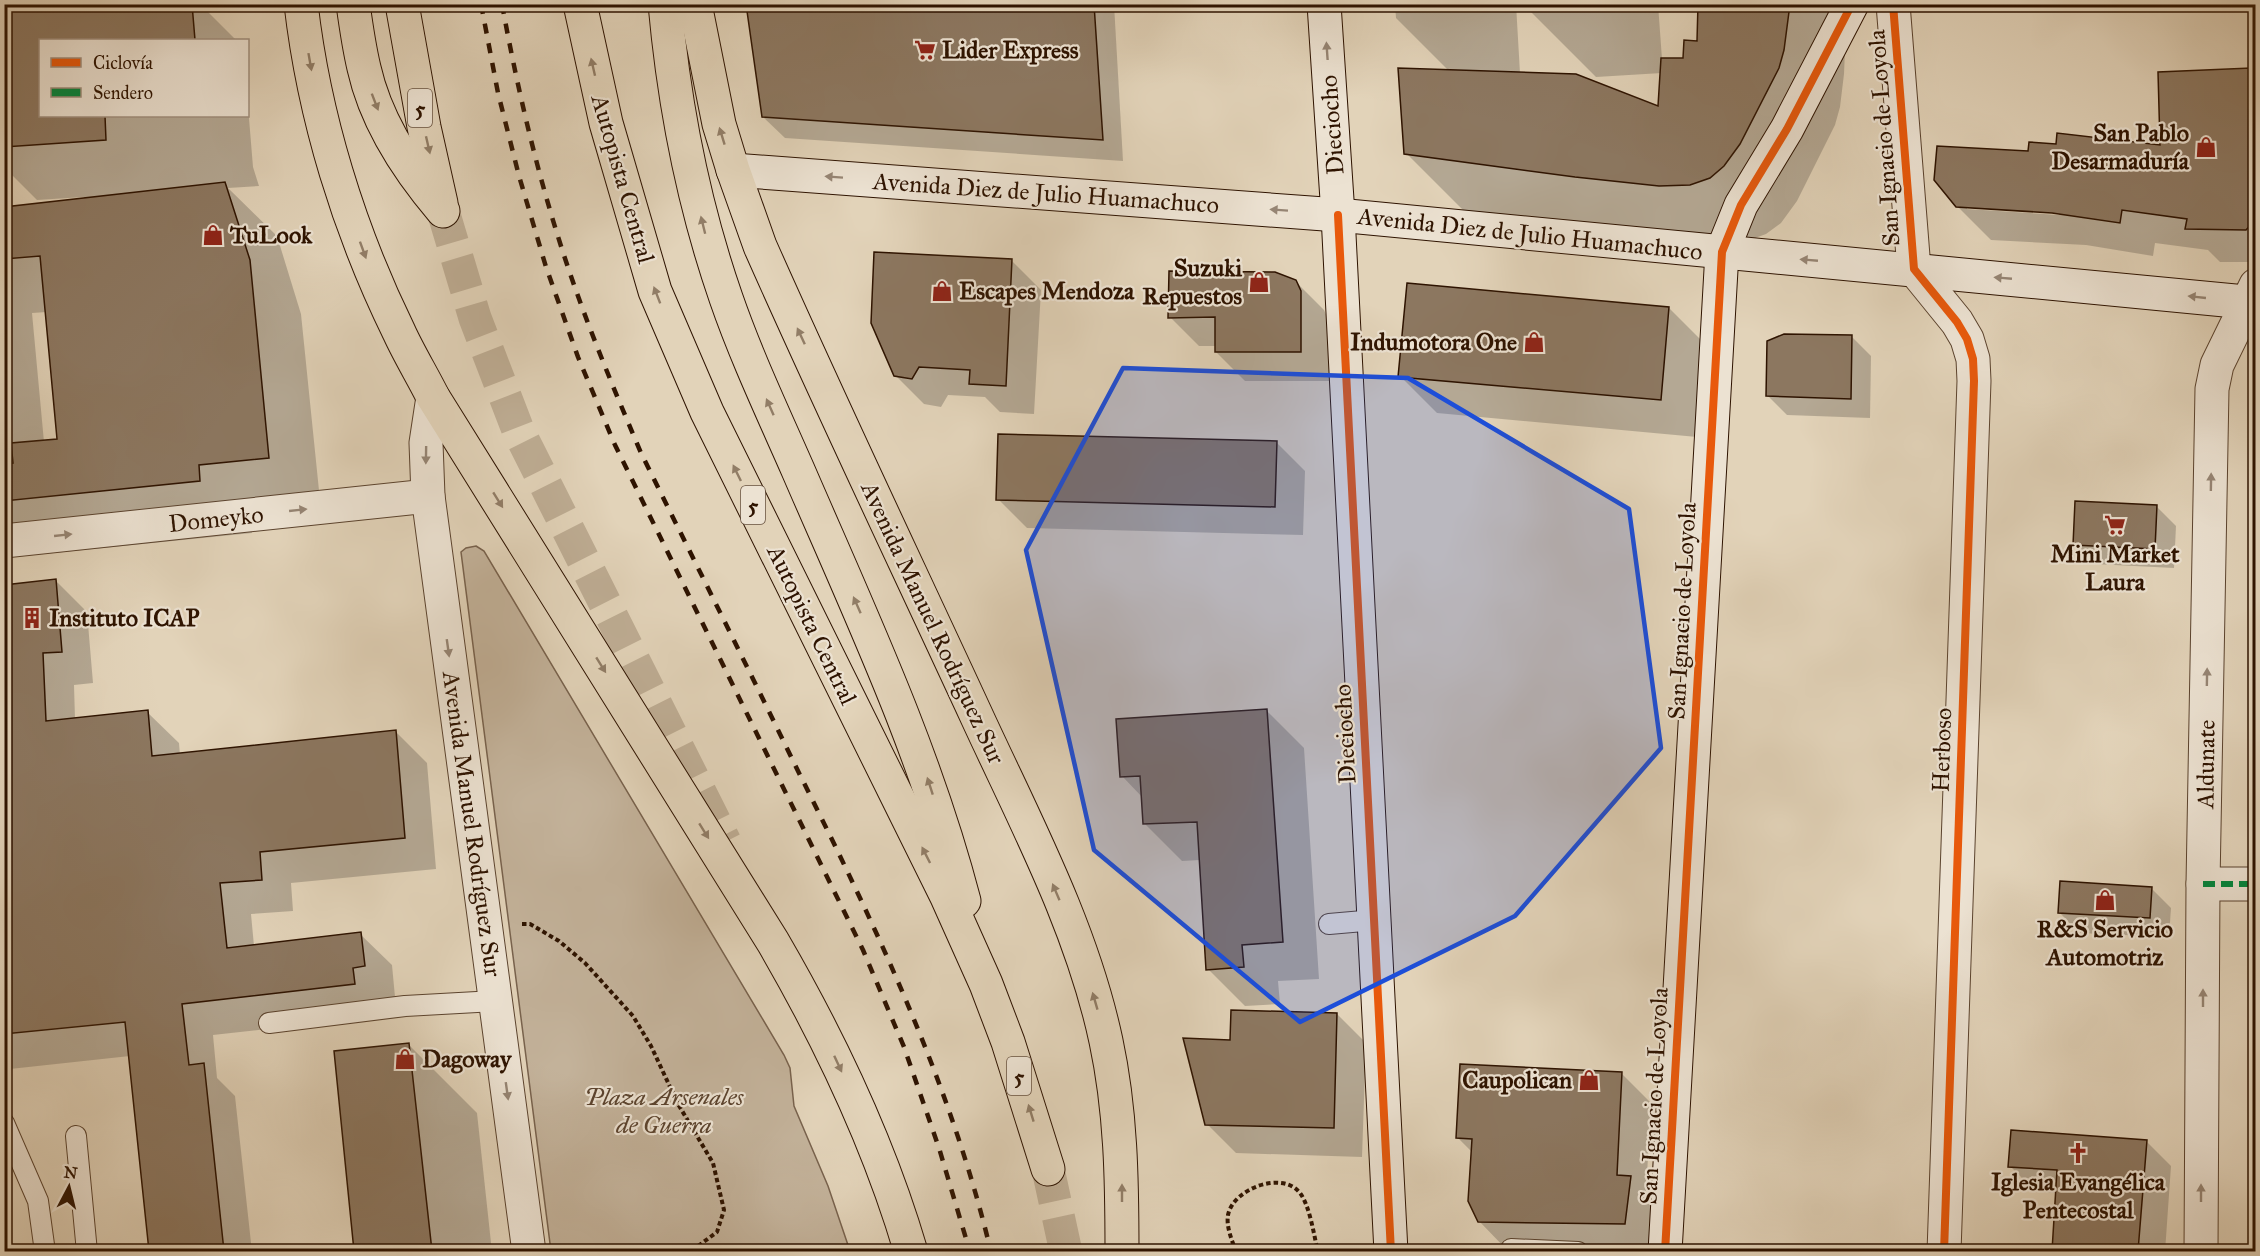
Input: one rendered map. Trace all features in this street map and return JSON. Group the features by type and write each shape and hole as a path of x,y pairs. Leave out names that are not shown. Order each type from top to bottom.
{"main road":[{"path":"301,4 312,73 345,198 399,333 433,397 773,942 813,1011 876,1150 911,1251"},
{"name":"5","path":"353,4 364,69 381,118 398,152 443,211 424,127 402,4"},
{"name":"Autopista Central","path":"580,4 606,123 655,291 707,412 947,897 986,984 1011,1052 1048,1169"},
{"path":"664,4 670,63 684,146 705,231 726,298 749,358 877,651 921,761 951,850 986,984"},
{"name":"Avenida Manuel Rodríguez Sur","path":"695,4 719,124 760,246 1027,825 1078,947 1100,1016 1114,1083 1120,1127 1122,1251"}],"street":[{"name":"Dieciocho","path":"1324,4 1338,214 1391,1251"},
{"name":"San Ignacio de Loyola","path":"1665,1251 1722,252 1741,205 1786,129 1852,4"},
{"name":"San Ignacio de Loyola","path":"1893,4 1914,269"},
{"name":"Avenida Diez de Julio Huamachuco","path":"733,170 1338,214 1722,252 2253,297"},
{"name":"Herboso","path":"1914,269 1957,322 1967,339 1974,381 1944,1251"},
{"name":"Aldunate","path":"2200,1251 2212,389 2217,365 2253,297"},
{"name":"Avenida Manuel Rodríguez Sur","path":"433,397 426,443 428,496 529,1251"},
{"name":"Domeyko","path":"4,541 428,496"},
{"path":"2204,884 2256,884"}],"lane":[{"path":"1329,924 1375,920"},
{"path":"269,1023 405,1006 495,1001"},
{"path":"4,1123 38,1201 45,1251"},
{"path":"76,1136 87,1251"},
{"path":"1511,1249 1578,1251"}],"path":[{"path":"485,927 530,924 559,941 585,963 633,1016 651,1046 678,1104 713,1163 724,1210 717,1232 690,1251"},
{"path":"1236,1251 1227,1220 1231,1206 1245,1192 1256,1186 1276,1183 1293,1188 1302,1195 1318,1251"}],"highlighted area":[{"path":"1123,368 1408,378 1629,509 1661,748 1515,916 1300,1022 1094,850 1026,550"}],"green space":[{"name":"Plaza Arsenales de Guerra","path":"476,546 484,551 784,1055 790,1068 794,1106 828,1186 850,1251 551,1251 461,552 466,548"}],"building":[{"path":"4,4 192,4 195,39 39,39 39,117 105,117 106,140 4,147"},
{"name":"Lider Express","path":"746,4 1094,4 1103,140 762,117"},
{"path":"1698,4 1790,4 1784,50 1779,68 1740,144 1724,166 1710,178 1690,185 1659,186 1404,154 1398,68 1576,74 1658,106 1661,58 1683,58 1684,40 1697,41"},
{"name":"San Pablo Desarmaduría","path":"2251,68 2252,182 2255,220 2246,230 2185,229 2187,219 2122,210 2120,223 2052,213 1956,207 1934,180 1937,146 2028,151 2029,142 2056,144 2057,133 2160,145 2158,72"},
{"path":"225,182 250,260 269,458 199,465 200,481 4,501 4,464 13,463 11,443 57,439 40,256 4,259 4,207"},
{"name":"Escapes Mendoza","path":"874,252 1012,259 1006,386 969,384 970,370 919,367 912,379 894,376 871,323"},
{"path":"1169,271 1275,272 1296,280 1301,291 1301,352 1215,352 1215,317 1168,318"},
{"name":"Indumotora One","path":"1407,283 1669,307 1661,400 1398,377"},
{"path":"1784,334 1852,335 1851,399 1766,396 1767,341"},
{"path":"998,434 1277,441 1275,507 996,500"},
{"name":"Mini Market Laura","path":"2075,501 2157,505 2155,549 2073,545"},
{"path":"56,579 62,652 43,653 46,721 148,710 152,756 396,730 405,838 260,852 262,880 220,883 227,948 361,932 365,966 353,968 355,984 182,1004 189,1065 204,1063 224,1251 149,1251 125,1022 4,1034 4,585"},
{"path":"1267,709 1283,942 1242,945 1244,967 1206,970 1197,822 1143,824 1140,776 1120,777 1116,719"},
{"name":"R&S Servicio Automotriz","path":"2060,881 2152,887 2150,918 2058,913"},
{"path":"1231,1010 1337,1013 1334,1128 1205,1125 1183,1038 1230,1040"},
{"path":"409,1043 432,1251 354,1251 334,1051"},
{"path":"1460,1064 1622,1072 1617,1175 1631,1176 1625,1224 1478,1222 1468,1201 1472,1139 1456,1138"},
{"path":"2011,1130 2147,1140 2138,1251 2052,1251 2057,1170 2008,1167"}],"tunnel":[{"path":"443,211 475,318 518,430 725,842"},
{"path":"1048,1169 1066,1252"}],"railway":[{"path":"481,4 498,93 519,176 546,267 578,357 615,445 863,950 904,1047 939,1148 970,1252"},
{"path":"502,4 525,115 554,225 593,336 641,453 828,831 909,1007 955,1128 991,1252"}],"marked path":[{"path":"2203,884 2256,884"}],"cycle path":[{"path":"1665,1252 1722,252 1741,205 1787,129 1852,4"},
{"path":"1893,4 1914,269 1957,322 1967,339 1973,359 1974,381 1944,1252"},
{"path":"1338,215 1391,1252"}],"place":[{"name":"Lider Express","path":"925,50"},
{"name":"San Pablo Desarmaduría","path":"2206,147"},
{"name":"TuLook","path":"213,235"},
{"name":"Suzuki Repuestos","path":"1259,282"},
{"name":"Escapes Mendoza","path":"942,291"},
{"name":"Indumotora One","path":"1534,342"},
{"name":"Mini Market Laura","path":"2115,525"},
{"name":"Instituto ICAP","path":"32,618"},
{"name":"R&S Servicio Automotriz","path":"2105,900"},
{"name":"Dagoway","path":"405,1059"},
{"name":"Caupolican","path":"1589,1080"},
{"name":"Iglesia Evangélica Pentecostal","path":"2078,1153"}]}
